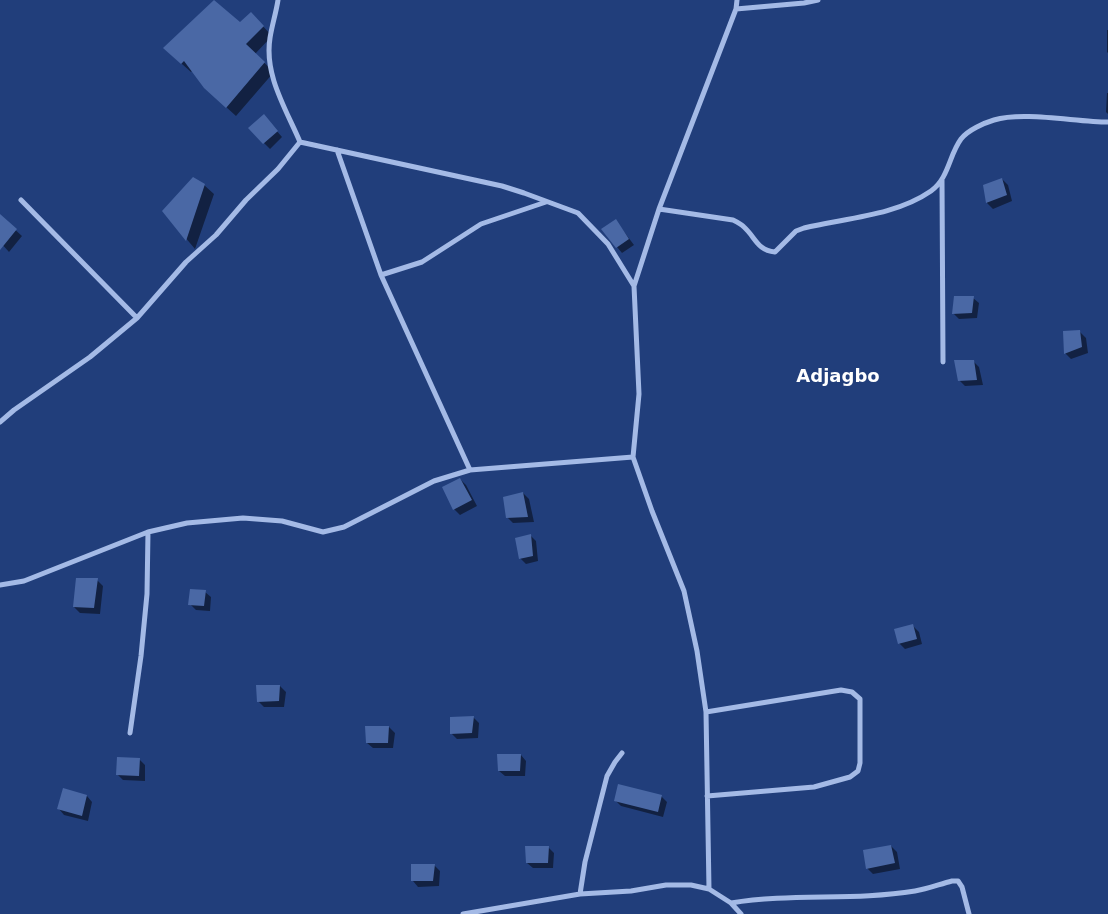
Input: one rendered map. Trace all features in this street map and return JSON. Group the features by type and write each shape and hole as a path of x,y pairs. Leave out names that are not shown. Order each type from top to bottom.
{"street":[{"path":"278,0 270,40 271,66 279,97 300,142"},
{"path":"709,889 706,712 697,651 684,591 633,457 639,394 634,286 659,209 736,9 737,0"},
{"path":"736,9 804,4 818,0"},
{"path":"659,209 733,220 743,226 760,248 775,252 796,231 832,221 879,212 905,204 931,190 942,180 962,138 976,128 995,120 1021,117 1108,122"},
{"path":"300,142 502,186 524,192 578,213 608,244 634,286"},
{"path":"0,422 14,410 90,357 137,318 186,262 216,235 246,200 278,169 300,142"},
{"path":"337,150 381,275 470,470"},
{"path":"942,180 943,362"},
{"path":"20,200 137,318"},
{"path":"381,275 422,262 481,224 546,202"},
{"path":"0,585 24,581 148,532 187,523 244,518 282,521 323,532 344,527 434,481 470,470 633,457"},
{"path":"130,733 141,656 147,594 148,532"},
{"path":"706,712 841,690 852,692 860,699 860,763 858,771 850,777 814,787 707,796"},
{"path":"580,894 585,862 607,776 622,753"},
{"path":"731,903 753,899 796,896 916,891 943,883 958,881 962,886 969,914"},
{"path":"463,914 580,894 631,891 666,885 691,885 709,889 731,903 741,914"}],"building":[{"path":"214,0 240,22 251,12 264,26 246,44 265,62 226,108 204,88 184,61 181,64 163,48"},
{"path":"264,114 278,131 263,144 248,128"},
{"path":"193,177 205,184 186,241 162,211"},
{"path":"1002,178 1007,195 986,203 983,185"},
{"path":"0,214 17,229 0,250"},
{"path":"616,219 629,239 616,248 601,229"},
{"path":"954,296 974,296 972,313 952,314"},
{"path":"1080,330 1082,347 1064,354 1063,331"},
{"path":"954,360 974,360 977,380 958,381"},
{"path":"460,478 472,500 453,510 442,487"},
{"path":"523,492 528,517 506,518 503,497"},
{"path":"531,534 533,556 519,559 515,538"},
{"path":"76,578 98,578 94,608 73,607"},
{"path":"190,589 206,590 204,606 188,605"},
{"path":"913,624 917,639 898,644 894,629"},
{"path":"256,685 280,685 279,701 257,702"},
{"path":"474,716 472,733 450,734 450,717"},
{"path":"365,726 389,726 388,743 366,743"},
{"path":"497,754 521,754 520,771 498,771"},
{"path":"117,757 140,758 139,776 116,775"},
{"path":"618,784 662,795 658,812 614,801"},
{"path":"63,788 87,795 82,816 57,809"},
{"path":"891,845 895,863 866,869 863,850"},
{"path":"525,846 549,846 548,863 526,863"},
{"path":"411,864 435,864 433,881 411,881"}],"district":[{"name":"Adjagbo","path":"838,377"}]}
